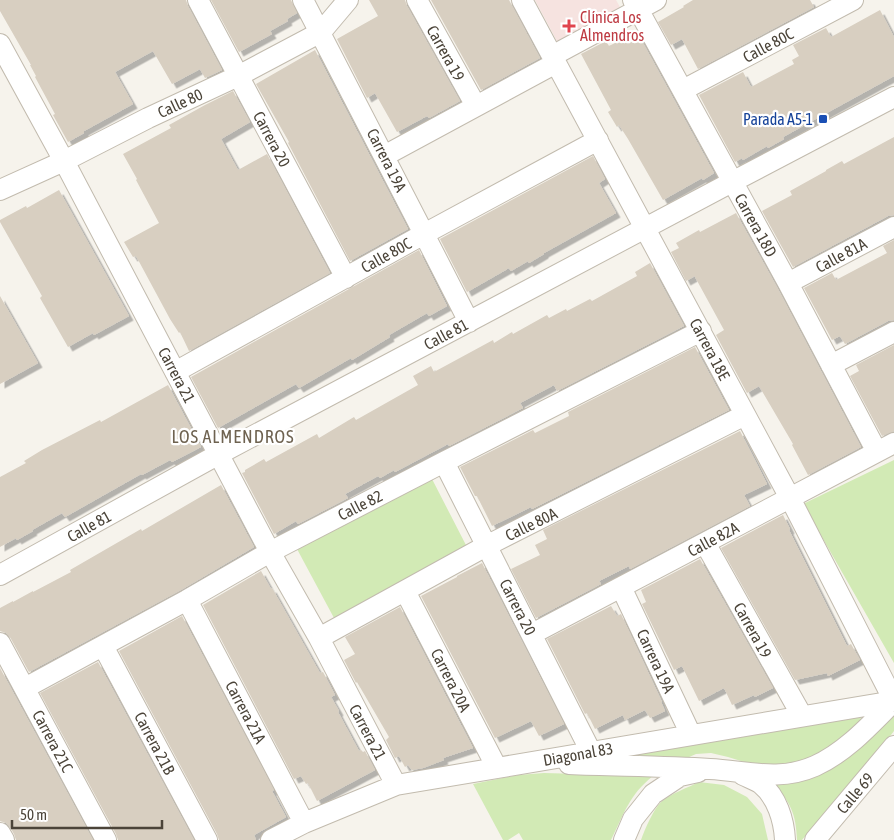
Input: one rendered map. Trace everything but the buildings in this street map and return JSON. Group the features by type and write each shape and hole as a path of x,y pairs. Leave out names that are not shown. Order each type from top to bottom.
{"street":[{"name":"Carrera 20","path":"198,0 346,278"},
{"name":"Carrera 19A","path":"303,0 468,322"},
{"name":"Calle 80","path":"0,190 238,76 320,32 348,0"},
{"name":"Carrera 19","path":"417,0 476,106"},
{"name":"Carrera 18E","path":"522,0 790,498 894,701"},
{"path":"384,156 476,106 554,60 635,5 656,0"},
{"name":"Calle 80C","path":"683,90 853,0"},
{"name":"Carrera 18D","path":"635,5 683,90 831,365 889,447"},
{"name":"Carrera 21","path":"0,44 396,785"},
{"name":"Calle 81","path":"0,576 218,454 894,97"},
{"name":"Calle 80C","path":"175,372 598,140"},
{"name":"Calle 81A","path":"788,283 894,227"},
{"name":"Calle 82","path":"25,688 187,600 270,552 701,331"},
{"path":"831,365 894,332"},
{"name":"Calle 80A","path":"319,638 486,546 745,415"},
{"name":"Calle 82A","path":"532,634 889,447"},
{"name":"Carrera 20","path":"444,462 591,752"},
{"name":"Carrera 19","path":"705,543 802,716"},
{"name":"Carrera 19A","path":"621,587 690,735"},
{"name":"Carrera 20A","path":"405,591 497,768"},
{"name":"Carrera 21A","path":"187,600 304,823"},
{"name":"Carrera 21C","path":"0,643 106,840"},
{"name":"Carrera 21B","path":"103,646 207,840"},
{"path":"527,763 712,769 777,775 799,772 816,766 838,753 894,701"},
{"name":"Diagonal 83","path":"271,840 304,823 396,785 894,701"},
{"name":"Calle 69","path":"815,840 894,746"},
{"path":"624,840 633,819 653,794 680,776 712,769"},
{"path":"736,772 760,783 771,794 785,829 785,840"},
{"path":"0,833 4,840"}],"shaded area":[{"name":"Clínica Los Almendros","path":"535,0 616,0 621,9 558,43"}],"green space":[{"path":"894,460 894,663 803,504"},
{"path":"432,479 468,549 334,618 297,549"},
{"path":"864,712 847,737 825,754 770,770 711,753 696,754 687,758 595,760"},
{"path":"894,712 894,731 802,840 797,840 794,816 791,809 784,796 772,783"},
{"path":"544,773 653,776 638,790 611,840 523,840 519,833 508,840 503,840 473,784 518,775"},
{"path":"699,782 724,785 747,797 762,814 768,840 641,840 652,815 661,802"}],"place":[{"name":"Clínica Los Almendros","path":"569,26"},
{"name":"Parada A5-1","path":"823,119"}],"district":[{"name":"LOS ALMENDROS","path":"233,436"}]}
